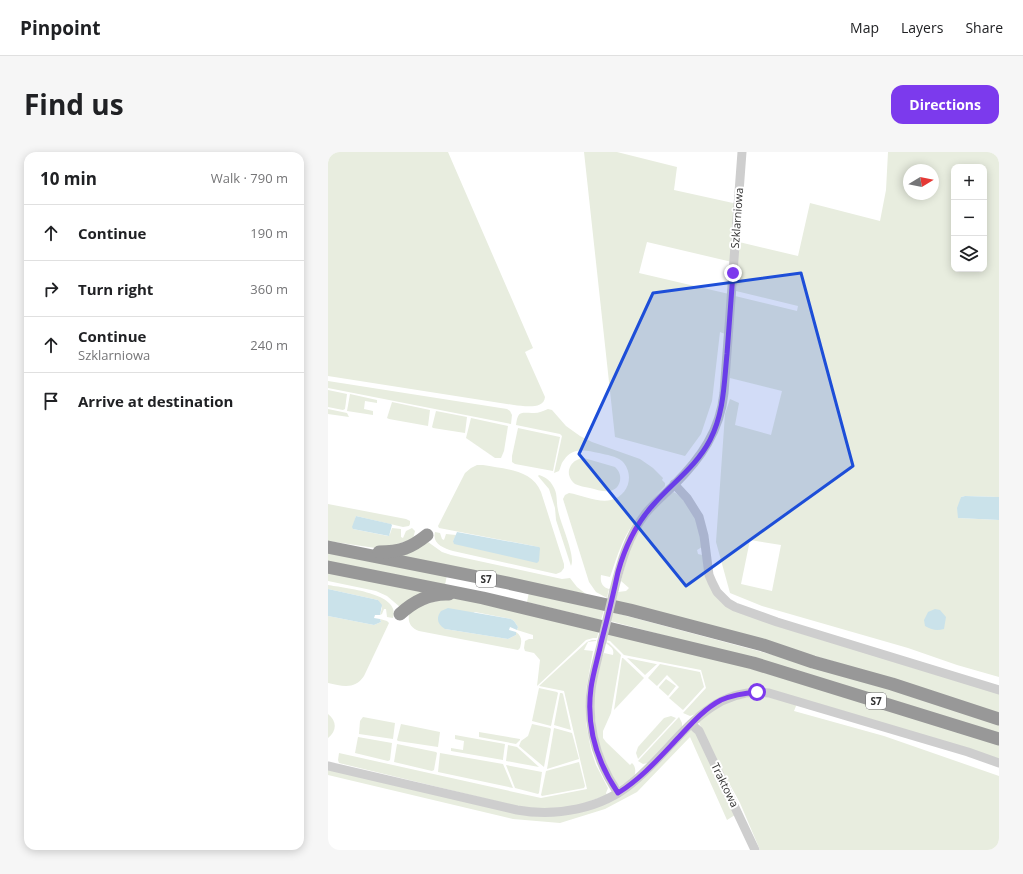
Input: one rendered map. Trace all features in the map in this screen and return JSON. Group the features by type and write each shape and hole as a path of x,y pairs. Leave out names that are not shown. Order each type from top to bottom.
{"highway":[{"path":"342,550 393,552 406,549 427,535"},
{"name":"S7","path":"328,547 508,583 630,610 763,645 813,662 892,684 999,718"},
{"name":"S7","path":"328,567 484,598 753,663 999,739"},
{"path":"591,593 630,610"},
{"path":"400,614 416,601 435,595 445,594 484,598"}],"street":[{"name":"Szklarniowa","path":"618,793 606,775 598,757 591,724 591,688 622,558 631,537 646,513 698,458 716,428 721,410 742,152"},
{"path":"674,484 687,498 699,517 704,536 709,575 717,592 728,603 777,622 999,690"},
{"path":"328,766 527,812 556,812 572,810 591,805 618,793 631,784 643,774 691,724 705,711 721,700 742,694 764,692 968,752 999,763"},
{"name":"Traktowa","path":"691,724 699,731 755,850"}],"highlighted area":[{"path":"801,273 853,466 686,586 579,454 653,293"}],"shaded area":[{"path":"328,152 448,152 533,348 525,352 545,397 541,404 537,406 514,405 328,376"},
{"path":"584,152 617,152 677,167 674,190 733,203 736,202 732,262 647,242 639,273 729,294 725,334 720,332 712,401 701,434 685,456 615,437"},
{"path":"888,152 999,152 999,497 961,497 958,518 999,520 999,677 957,665 908,648 762,606 730,593 716,542 725,414 730,399 739,403 735,425 771,435 782,391 730,378 730,371 728,371 735,296 797,311 798,306 736,291 739,242 798,256 810,203 880,221 886,190","holes":["750,540 781,545 772,591 741,584"]},
{"path":"328,381 507,409 512,415 511,424 328,388"},
{"path":"328,390 347,394 345,409 343,410 328,407"},
{"path":"350,394 377,400 377,403 365,401 364,409 373,411 373,415 347,411"},
{"path":"392,402 430,410 428,426 387,418"},
{"path":"328,409 347,413 349,417 328,414"},
{"path":"548,409 552,410 566,426 580,436 592,442 640,459 653,468 663,478 662,480 665,483 665,486 636,520 626,536 620,548 610,577 601,575 602,584 609,589 607,598 596,592 589,582 563,499 565,495 569,493 606,501 617,498 626,489 629,478 628,472 626,466 617,458 580,450 567,456 562,462 559,471 554,473 562,436 560,434 516,425 518,417 521,413 538,413"},
{"path":"436,411 467,417 465,433 433,428"},
{"path":"471,418 508,426 504,451 501,458 495,458 466,438"},
{"path":"518,428 560,437 553,471 515,464 512,462"},
{"path":"584,458 615,467 620,475 618,486 612,491 608,491 575,484 569,476 570,468 575,461"},
{"path":"477,465 516,471 524,474 537,484 541,492 564,564 564,568 561,572 556,574 453,551 442,547 435,540 435,532 440,533 442,539 444,540 446,534 456,535 453,541 539,547 439,528 438,526 465,473"},
{"path":"539,475 549,480 555,489 559,516 571,554 571,566 556,520 555,508 549,489 538,476"},
{"path":"673,492 686,503 697,522 702,547 697,550 698,554 702,555 717,598 999,693 999,714 829,660 615,601 618,592 626,591 629,588 621,581 630,545 650,512"},
{"path":"328,504 406,519 410,521 410,524 409,526 403,527 356,516 353,529 388,536 392,528 401,529 401,537 403,538 406,531 412,528 415,531 413,539 382,549 328,541"},
{"path":"428,542 442,552 451,555 562,579 570,578 577,587 586,594 397,555"},
{"path":"328,552 447,575 445,585 328,563"},
{"path":"328,572 430,591 400,607 387,596 376,591 328,581"},
{"path":"328,585 358,590 381,597 389,603 393,610 393,618 387,617 386,609 384,609 380,615 382,608 378,600 328,589"},
{"path":"529,592 604,610 601,620 527,602"},
{"path":"447,598 461,599 599,630 597,638 586,640 537,686 540,660 534,653 525,651 524,648 525,641 533,639 533,635 517,630 518,627 511,619 475,612 445,629 508,639 516,635 516,632 521,639 520,648 518,650 419,631 412,627 409,621 409,615 412,608"},
{"path":"612,612 830,670 999,723 999,734 663,635 610,621"},
{"path":"328,616 374,625 381,622 380,619 389,623 364,676 357,683 352,685 343,686 328,683"},
{"path":"607,632 719,659 999,744 999,761 795,697 727,695 707,705 696,714 690,716 683,713 706,688 701,670 624,655 610,641 605,640"},
{"path":"592,640 596,641 588,642 584,650 593,651 586,690 586,723 591,750 596,765 608,788 606,793 607,795 573,807 528,809 339,763 339,753 541,798 587,789 564,691 539,686 587,642"},
{"path":"605,642 609,643 621,655 611,713 603,731 603,738 630,765 632,763 635,770 634,777 620,786 616,785 597,742 593,692 601,658 604,653 613,655 612,648"},
{"path":"622,658 644,678 614,710"},
{"path":"627,658 656,664 657,664 645,675"},
{"path":"660,664 700,672 704,687 683,710 669,698 679,687 667,675 657,686 648,678"},
{"path":"666,679 676,686 668,696 659,688"},
{"path":"539,688 558,693 551,726 532,721"},
{"path":"560,693 563,694 571,730 554,725"},
{"path":"759,695 795,703 796,706 794,711 884,736 999,776 999,850 760,850 740,803 706,741 699,722 700,719 729,701"},
{"path":"328,714 333,720 335,726 333,732 328,738"},
{"path":"671,716 676,718 638,759 636,753 638,747 664,718"},
{"path":"363,717 395,723 393,739 359,734 360,721"},
{"path":"679,717 682,723 682,728 648,763 643,764 638,761"},
{"path":"401,724 440,732 438,747 398,741"},
{"path":"532,724 551,729 544,767 519,746 521,741 528,736"},
{"path":"554,728 572,733 579,759 547,769"},
{"path":"690,730 695,731 735,815 727,820 690,737 637,792 605,809 560,823 513,819 328,775 328,769 514,813 599,805"},
{"path":"479,732 520,740 516,744 479,737"},
{"path":"455,735 505,744 503,760 451,751 451,748 463,750 464,741 455,739"},
{"path":"358,737 392,743 390,760 388,761 355,753"},
{"path":"397,744 436,752 434,770 432,771 394,762"},
{"path":"508,745 517,747 539,767 506,761"},
{"path":"440,753 503,764 513,788 438,772"},
{"path":"579,762 585,786 584,788 541,795 546,771"},
{"path":"506,765 542,772 539,793 515,788"}],"water":[{"path":"961,497 999,497 999,520 958,518 957,508"},
{"path":"356,516 391,524 389,536 353,529 352,527"},
{"path":"457,532 539,547 539,561 537,563 454,544 453,541"},
{"path":"328,589 378,600 382,605 380,615 375,615 374,618 380,619 381,622 374,625 328,616"},
{"path":"448,608 511,619 518,627 517,630 510,627 509,630 516,632 516,635 508,639 445,629 440,625 438,616 441,611"},
{"path":"935,609 940,610 946,617 944,629 934,630 925,626 924,620 928,612"}],"route":[{"path":"733,273 724,393 716,428 710,440 688,471 660,497 639,523 626,547 618,572 591,688 590,700 592,734 602,767 618,793 643,774 694,720 712,705 730,697 757,692"}]}
